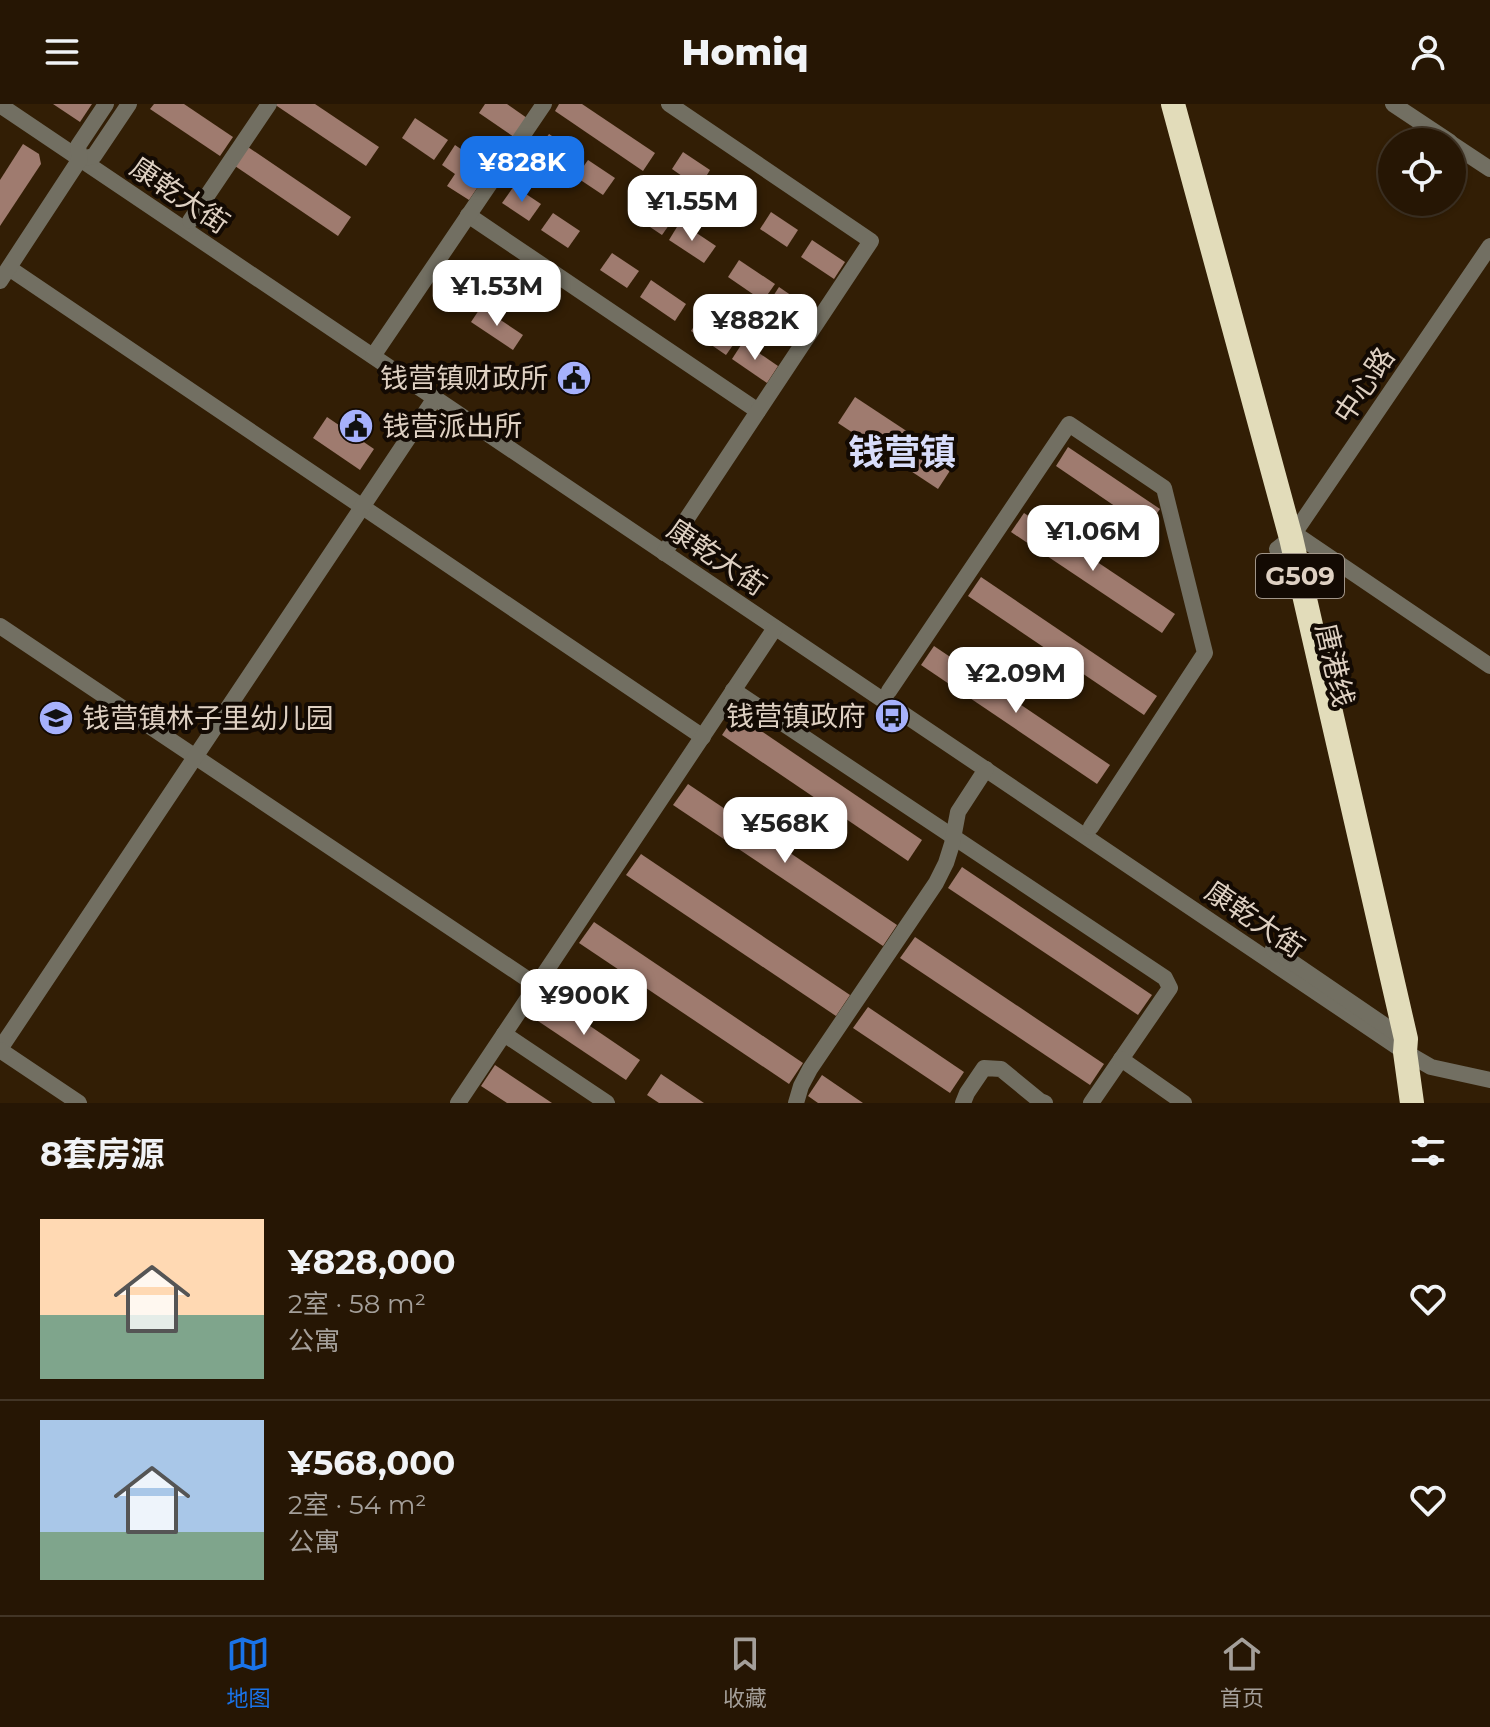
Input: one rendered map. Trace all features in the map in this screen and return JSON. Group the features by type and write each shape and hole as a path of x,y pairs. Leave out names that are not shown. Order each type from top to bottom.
{"highway":[{"name":"唐港线","path":"1161,104 1287,540"},
{"name":"唐港线","path":"1173,104 1287,540 1412,1103"}],"street":[{"name":"康乾大街","path":"17,104 84,154 667,548 775,628 1400,1040"},
{"path":"84,154 106,104"},
{"path":"129,104 84,154 4,274 363,507 703,737"},
{"path":"190,221 269,104"},
{"path":"376,352 544,104"},
{"path":"667,548 871,241 669,104"},
{"path":"1393,104 1429,128"},
{"name":"康乾大街","path":"0,105 190,221 376,352 435,398 889,691 1400,1040"},
{"path":"1466,153 1490,169"},
{"path":"468,215 758,411"},
{"name":"中心路","path":"1287,540 1490,246"},
{"path":"79,1103 0,1050 435,398"},
{"path":"889,691 1069,424 1164,488 1205,653 1091,827"},
{"path":"1287,540 1490,666"},
{"path":"0,626 536,985"},
{"path":"458,1103 775,628"},
{"path":"733,690 1165,978 1170,988 1091,1103"},
{"path":"796,1103 810,1069 936,883 946,863 958,812 986,769"},
{"path":"504,1034 607,1103"},
{"path":"1400,1040 1431,1067 1490,1080"},
{"path":"1121,1059 1184,1103"},
{"path":"963,1103 984,1068 1001,1069 1045,1103"}],"building":[{"path":"53,104 92,104 80,122"},
{"path":"154,104 184,104 233,137 220,156 150,109"},
{"path":"274,104 315,104 379,147 366,166"},
{"path":"485,104 507,104 527,118 514,137 479,113"},
{"path":"559,104 582,104 655,153 643,171 555,111"},
{"path":"415,118 448,140 434,160 402,138"},
{"path":"549,134 576,152 564,169 537,151"},
{"path":"23,144 39,154 41,164 0,226 0,180"},
{"path":"245,145 351,217 338,236 232,164"},
{"path":"455,145 490,169 469,200 447,186 455,174 442,165"},
{"path":"683,152 710,170 699,188 672,169"},
{"path":"588,160 615,178 603,195 576,177"},
{"path":"721,178 748,196 736,213 709,195"},
{"path":"514,186 541,204 529,221 502,203"},
{"path":"647,199 674,218 662,235 635,217"},
{"path":"771,212 798,230 787,247 760,229"},
{"path":"553,213 580,231 568,248 541,230"},
{"path":"680,222 716,246 704,263 669,240"},
{"path":"812,240 845,262 834,279 801,257"},
{"path":"612,253 639,271 627,288 600,270"},
{"path":"739,260 775,284 763,301 728,277"},
{"path":"651,280 686,304 675,321 640,297"},
{"path":"779,287 811,309 800,326 768,304"},
{"path":"481,307 523,335 513,350 471,322"},
{"path":"702,314 738,338 726,355 691,331"},
{"path":"743,342 778,366 767,383 732,359"},
{"path":"855,397 955,463 938,489 838,423"},
{"name":"钱营派出所","path":"327,417 374,449 360,470 313,438"},
{"path":"1068,447 1160,509 1147,528 1056,466"},
{"path":"1024,513 1175,614 1162,633 1011,532"},
{"path":"981,577 1157,696 1144,715 968,596"},
{"path":"934,646 1110,765 1097,784 921,665"},
{"path":"736,714 922,840 908,861 722,735"},
{"path":"688,784 897,925 883,946 673,805"},
{"path":"641,854 850,995 836,1016 626,875"},
{"path":"962,867 1152,995 1138,1015 948,888"},
{"path":"594,922 803,1063 789,1084 579,943"},
{"path":"915,937 1104,1064 1090,1085 900,958"},
{"path":"543,994 640,1060 626,1080 529,1015"},
{"path":"868,1007 964,1072 950,1093 853,1028"},
{"path":"495,1065 552,1103 507,1103 481,1086"},
{"path":"661,1074 704,1103 659,1103 647,1095"},
{"path":"822,1075 863,1103 818,1103 808,1096"}],"place":[{"name":"钱营镇财政所","path":"574,378"},
{"name":"钱营派出所","path":"356,426"},
{"name":"钱营镇政府","path":"892,716"},
{"name":"钱营镇林子里幼儿园","path":"56,718"}],"district":[{"name":"钱营镇","path":"902,452"}]}
